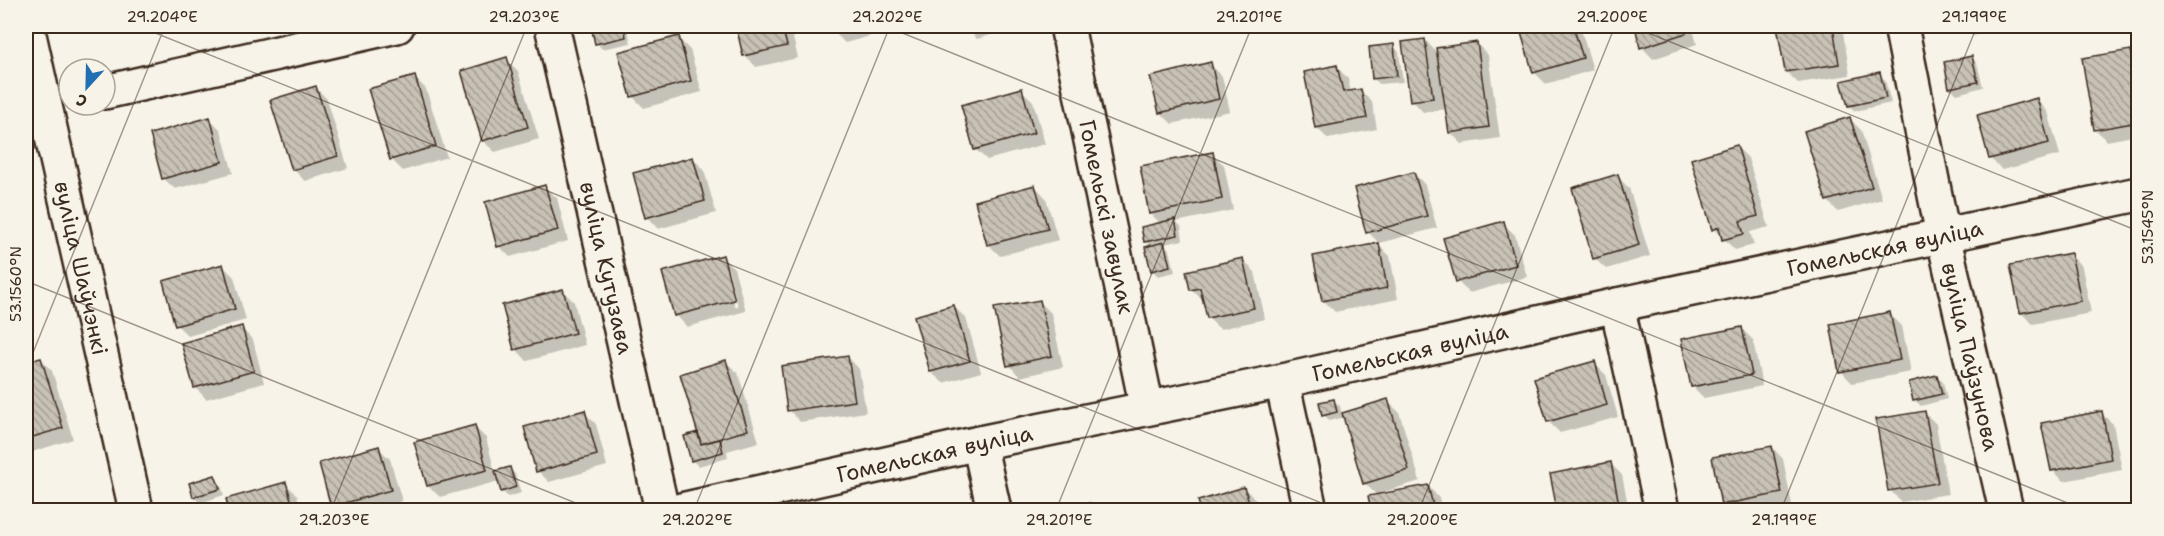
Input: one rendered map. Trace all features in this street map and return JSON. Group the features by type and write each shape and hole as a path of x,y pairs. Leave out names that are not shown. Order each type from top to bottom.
{"street":[{"name":"вуліца Шаўчэнкі","path":"27,26 136,510"},
{"path":"117,89 397,26"},
{"name":"вуліца Кутузава","path":"552,26 662,510"},
{"name":"Гомельскі завулак","path":"1067,26 1147,408"},
{"name":"вуліца Паўзунова","path":"1901,26 1944,235 2006,510"},
{"name":"Гомельская вуліца","path":"681,510 979,443 1282,381 1617,305 2139,194"},
{"path":"1617,305 1662,510"},
{"path":"1282,381 1310,510"},
{"path":"979,443 994,510"}],"building":[{"path":"591,26 624,26 626,37 595,44"},
{"path":"736,26 782,26 787,46 743,56"},
{"path":"1519,26 1573,26 1583,58 1533,73"},
{"path":"1635,26 1684,26 1686,33 1640,48"},
{"path":"1777,26 1833,26 1839,64 1785,72"},
{"path":"679,36 691,81 631,97 618,52"},
{"path":"1425,39 1433,98 1410,101 1402,42"},
{"path":"1477,42 1489,127 1449,133 1436,48"},
{"path":"1394,44 1397,76 1372,79 1369,47"},
{"path":"2131,50 2138,92 2138,122 2094,130 2082,58"},
{"path":"1972,56 1978,82 1949,88 1944,62"},
{"path":"507,57 528,127 482,141 461,71"},
{"path":"1211,62 1219,99 1159,113 1150,77"},
{"path":"1337,65 1343,92 1361,89 1367,118 1315,128 1304,72"},
{"path":"1880,72 1886,98 1848,106 1841,81"},
{"path":"415,76 436,146 390,160 368,89"},
{"path":"316,86 338,156 292,170 270,100"},
{"path":"1022,88 1034,133 974,150 961,105"},
{"path":"2037,98 2049,143 1989,159 1977,115"},
{"path":"210,117 222,162 162,179 150,134"},
{"path":"1850,117 1872,187 1826,201 1804,131"},
{"path":"1737,145 1758,216 1740,221 1744,234 1722,240 1719,227 1712,230 1691,159"},
{"path":"1213,152 1222,199 1149,214 1140,166"},
{"path":"693,157 705,201 645,218 633,173"},
{"path":"1414,172 1427,216 1366,233 1354,188"},
{"path":"1618,174 1639,245 1593,259 1572,188"},
{"path":"545,185 558,230 497,247 485,202"},
{"path":"1035,185 1048,229 987,245 975,201"},
{"path":"1175,219 1178,235 1144,242 1141,227"},
{"path":"1504,221 1516,265 1456,282 1443,238"},
{"path":"1164,242 1170,266 1151,271 1145,247"},
{"path":"1379,243 1387,288 1322,301 1313,256"},
{"path":"2071,253 2081,301 2020,313 2010,265"},
{"path":"723,255 735,300 674,316 662,272"},
{"path":"1243,258 1254,308 1207,318 1200,288 1190,290 1186,271"},
{"path":"223,264 235,309 175,326 163,281"},
{"path":"563,289 575,333 514,350 502,305"},
{"path":"1040,300 1052,356 1007,366 994,308"},
{"path":"954,305 970,361 930,372 914,316"},
{"path":"1890,312 1900,360 1839,372 1830,324"},
{"path":"242,326 254,371 194,388 181,343"},
{"path":"1742,327 1752,375 1691,387 1681,339"},
{"path":"848,356 855,401 787,411 781,366"},
{"path":"41,358 63,428 26,439 26,362"},
{"path":"726,360 748,430 701,444 680,374"},
{"path":"1595,361 1607,405 1547,422 1534,378"},
{"path":"1937,375 1942,394 1913,401 1909,382"},
{"path":"1334,399 1337,412 1322,416 1319,402"},
{"path":"1388,399 1409,470 1363,484 1342,413"},
{"path":"585,410 597,455 536,472 524,427"},
{"path":"1925,411 1938,483 1888,491 1876,419"},
{"path":"2102,411 2111,459 2051,471 2041,423"},
{"path":"475,425 487,470 427,486 414,442"},
{"path":"698,432 701,444 720,439 723,452 691,461 684,436"},
{"path":"379,446 391,490 331,507 319,463"},
{"path":"1772,446 1782,493 1721,505 1712,457"},
{"path":"1611,462 1620,510 1557,510 1550,474"},
{"path":"510,467 516,487 501,492 495,471"},
{"path":"215,475 220,489 193,497 189,483"},
{"path":"286,482 294,510 229,510 226,499"},
{"path":"1428,485 1434,510 1371,510 1368,496"},
{"path":"1244,487 1252,510 1201,510 1198,501"},
{"path":"1090,503 1092,510 1064,510"}]}
